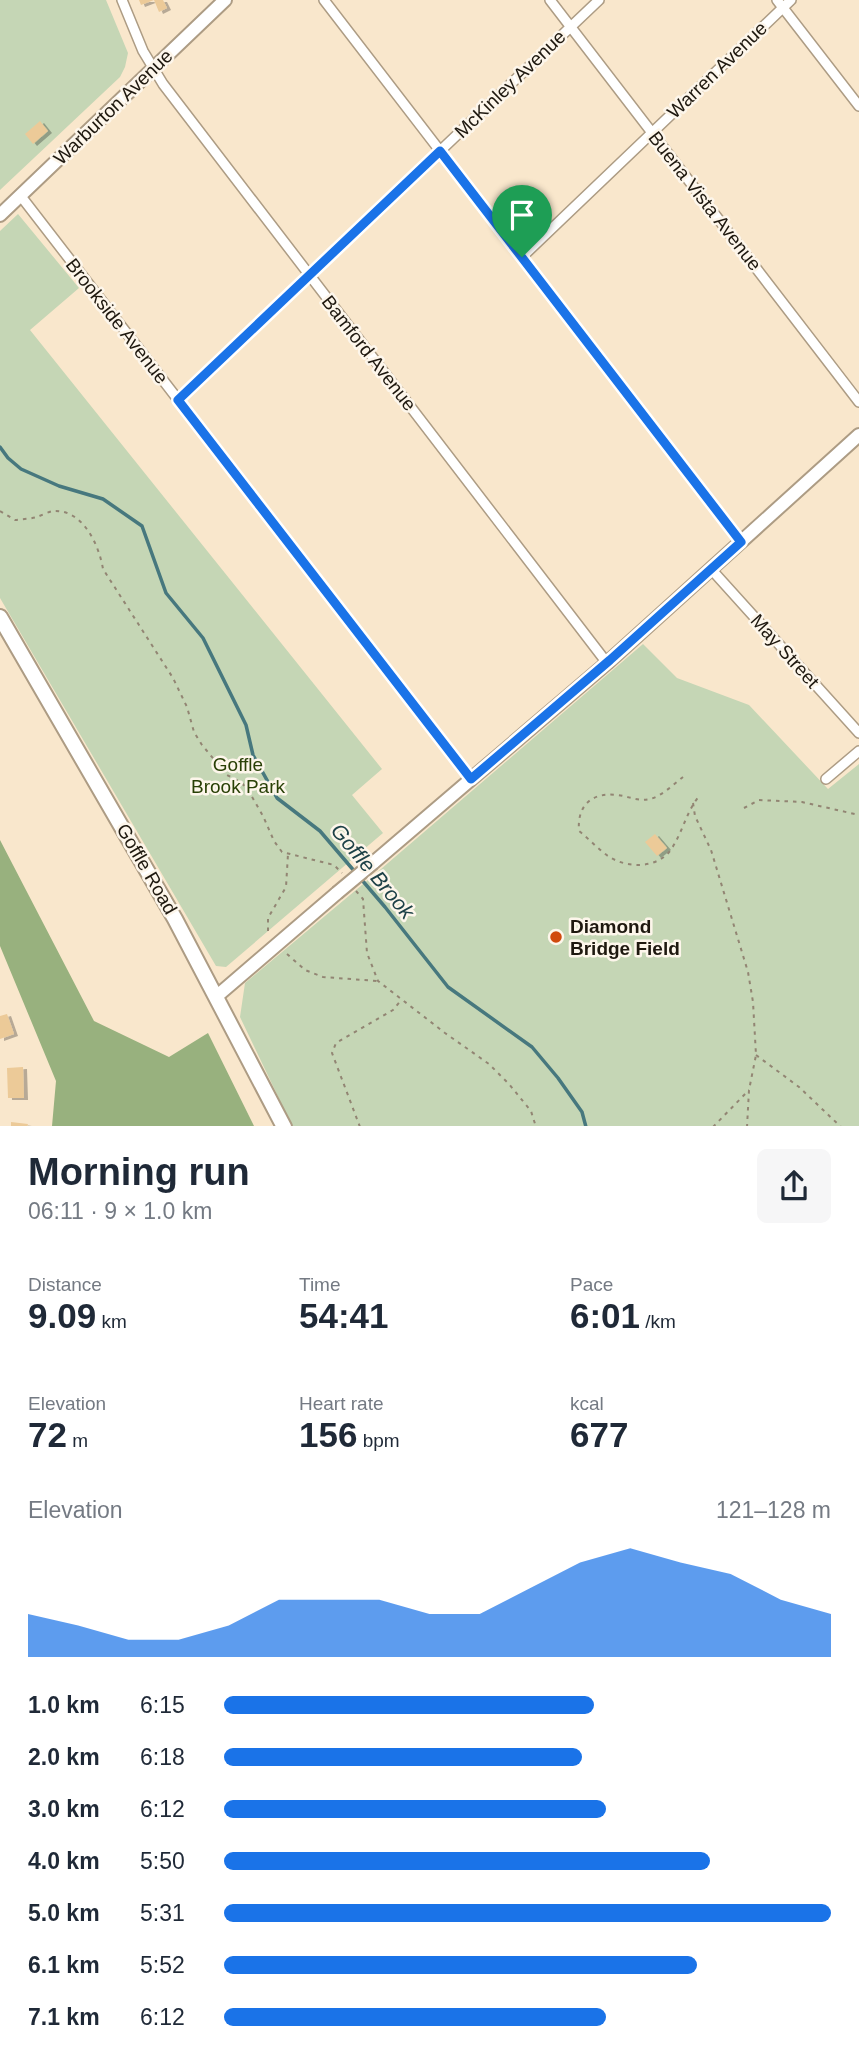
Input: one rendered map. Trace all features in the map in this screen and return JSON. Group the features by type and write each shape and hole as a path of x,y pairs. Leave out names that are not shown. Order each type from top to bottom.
{"main road":[{"name":"Goffle Road","path":"0,617 158,888 284,1126"}],"street":[{"name":"Bamford Avenue","path":"122,0 153,69 607,663"},
{"name":"Warburton Avenue","path":"0,215 225,0"},
{"path":"324,0 741,542"},
{"name":"Buena Vista Avenue","path":"550,0 859,402"},
{"name":"McKinley Avenue","path":"178,400 599,0"},
{"name":"Warren Avenue","path":"522,257 652,133 780,4 791,0"},
{"path":"780,4 859,106"},
{"name":"Brookside Avenue","path":"20,195 471,779"},
{"path":"217,996 607,663 859,435"},
{"name":"May Street","path":"711,569 859,733"},
{"path":"826,779 859,751"}],"path":[{"path":"0,511 15,520 54,511 75,517 88,530 99,550 103,569 173,678 187,707 194,732 202,744 227,775 242,783 282,852 334,864 341,873"},
{"path":"683,777 652,798 639,800 614,794 595,798 584,805 578,819 579,831 610,858 626,864 659,862 672,850 693,803 700,795"},
{"path":"744,808 759,800 802,802 859,816"},
{"path":"693,803 695,816 711,850 748,972 756,1055 749,1090 747,1126"},
{"path":"268,931 268,918 286,887 288,854"},
{"path":"356,890 363,899 367,953 378,981 489,1064 531,1111 536,1126"},
{"path":"283,951 305,970 324,977 378,981"},
{"path":"360,1126 332,1053 336,1043 393,1010 402,999"},
{"path":"756,1055 799,1087 841,1126"},
{"path":"713,1126 749,1090"}],"green space":[{"path":"0,0 106,0 128,53 120,77 0,190"},
{"name":"Goffle Brook Park","path":"18,214 79,288 30,330 382,769 352,795 383,833 226,967 216,966 0,598 0,231"},
{"path":"643,644 677,678 749,705 828,789 859,764 859,1126 292,1126 240,1017 245,983"},
{"path":"0,840 94,1021 169,1057 208,1033 254,1126 52,1126 56,1081 0,946"}],"building":[{"path":"139,0 154,0 141,5"},
{"path":"154,0 163,0 167,8 159,12"},
{"path":"40,121 48,131 33,144 25,134"},
{"path":"655,834 667,848 657,856 645,842"},
{"path":"7,1014 14,1034 0,1039 0,1016"},
{"path":"23,1067 24,1098 8,1098 7,1068"},
{"path":"11,1122 28,1124 27,1126 11,1126"}],"waterway":[{"name":"Goffle Brook","path":"0,447 21,469 59,486 103,499 142,526 166,593 203,638 246,725 253,755 277,798 320,831 448,987 532,1047 582,1112 586,1126"}],"place":[{"name":"Diamond Bridge Field","path":"556,937"}],"route":[{"path":"440,151 522,257 741,542 563,702 471,779 178,400 440,151"}]}
